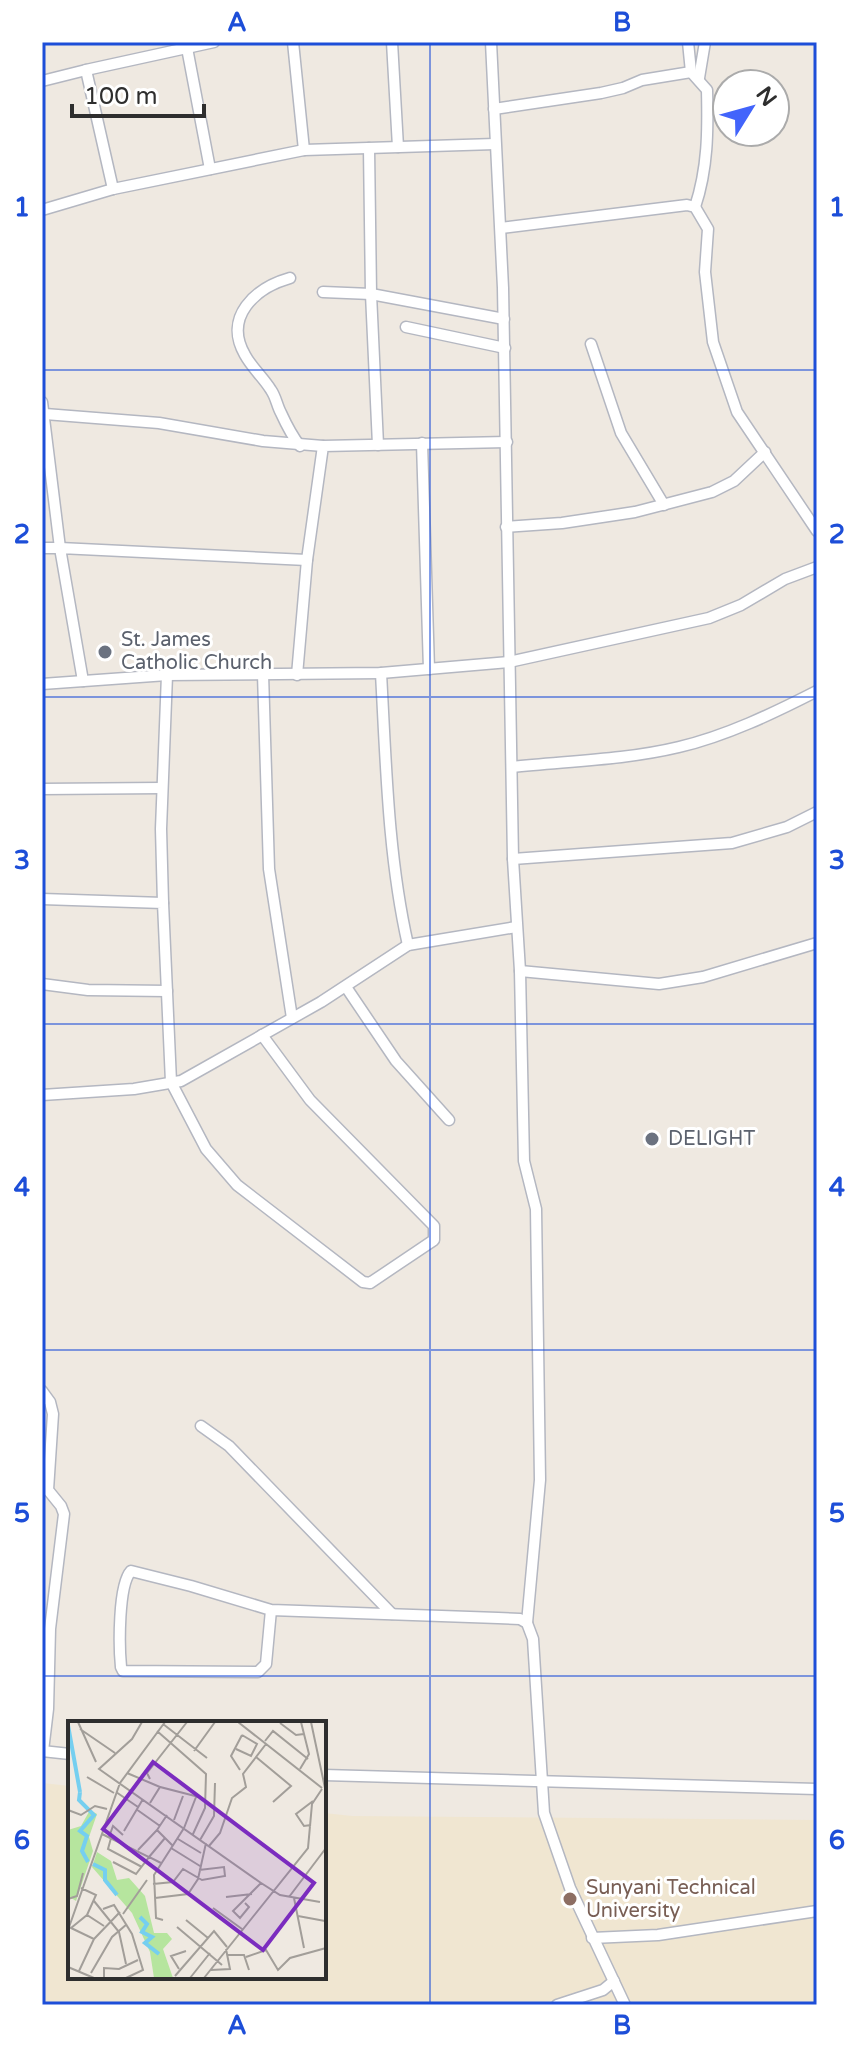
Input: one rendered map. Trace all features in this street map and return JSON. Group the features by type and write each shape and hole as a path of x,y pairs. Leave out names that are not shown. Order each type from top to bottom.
{"street":[{"path":"42,81 214,42"},
{"path":"293,42 304,150"},
{"path":"392,42 398,147"},
{"path":"491,42 505,348 513,859 520,971 524,1161 536,1209 540,1480 527,1623 533,1639 544,1813 554,1849 625,2005"},
{"path":"688,42 695,75 707,90 704,176 695,207"},
{"path":"695,75 705,42"},
{"path":"187,48 210,169"},
{"path":"86,70 113,189"},
{"path":"494,109 601,93 642,80 695,75"},
{"path":"42,210 113,189 304,150 495,144"},
{"path":"369,148 371,294 378,445"},
{"path":"501,228 687,205 695,207 708,229 705,272 713,342 737,412 817,531"},
{"path":"290,278 272,283 254,295 237,321 237,337 244,354 273,392 300,446"},
{"path":"323,292 371,294 504,319"},
{"path":"406,327 505,348"},
{"path":"591,344 621,433 664,505"},
{"path":"83,681 60,548 43,408 300,446 507,442"},
{"path":"422,443 429,669"},
{"path":"297,675 307,560 323,446"},
{"path":"506,527 576,521 664,505 724,487 765,452"},
{"path":"42,548 307,560"},
{"path":"42,684 167,675 381,673 509,662 709,618 741,605 785,579 817,567"},
{"path":"381,673 394,854 408,945"},
{"path":"263,674 269,869 292,1018"},
{"path":"167,675 161,829 171,1082 206,1149 237,1185 363,1282 370,1283 434,1240 434,1226 310,1100 262,1035"},
{"path":"512,767 681,747 729,730 817,691"},
{"path":"42,789 162,788"},
{"path":"513,859 732,843 787,827 817,812"},
{"path":"42,899 163,903"},
{"path":"42,1095 134,1089 186,1079 346,987 408,945 516,927"},
{"path":"520,971 659,984 703,977 817,943"},
{"path":"42,984 79,990 167,991"},
{"path":"346,987 396,1061 449,1120"},
{"path":"42,1391 50,1402 53,1414 46,1493 61,1506 64,1514 46,1628 48,1709 42,1751 68,1754"},
{"path":"201,1426 229,1446 392,1614"},
{"path":"271,1610 266,1664 258,1672 123,1671 121,1667 123,1598 126,1579 131,1571 271,1610 520,1619 527,1623"},
{"path":"326,1775 817,1789"},
{"path":"592,1938 658,1935 817,1911"},
{"path":"557,2005 603,1990 614,1981"}],"shaded area":[{"name":"Sunyani Technical University","path":"42,1783 68,1786 68,1979 326,1979 326,1813 352,1816 817,1820 817,2005 42,2005"}],"place":[{"name":"St. James Catholic Church","path":"105,652"},
{"name":"DELIGHT","path":"652,1139"},
{"name":"Sunyani Technical University","path":"570,1899"}]}
